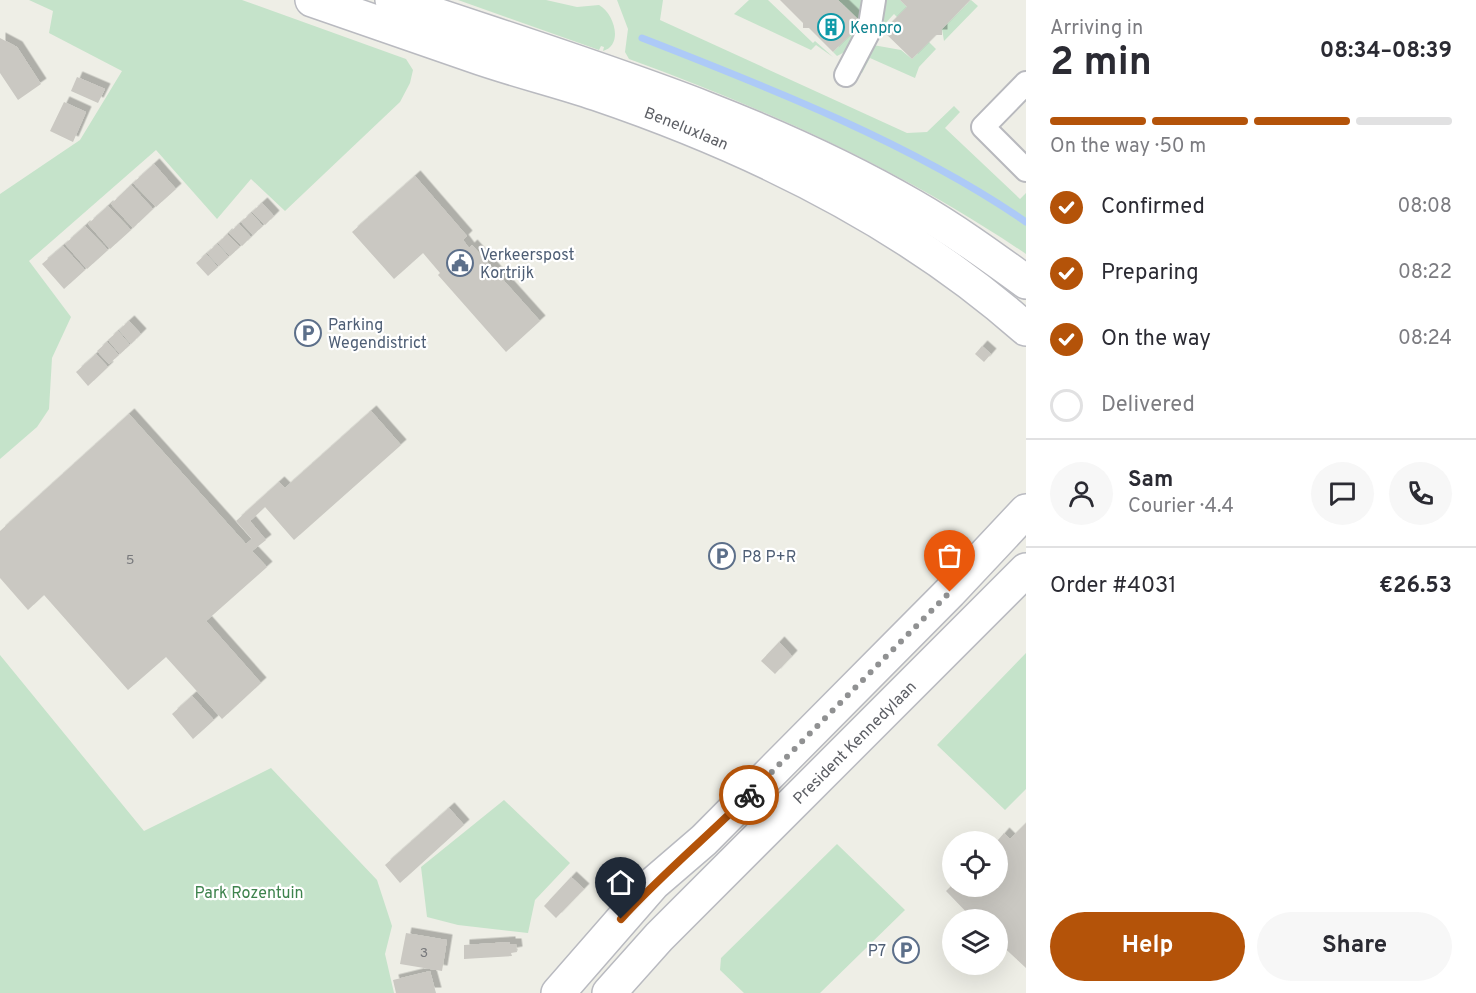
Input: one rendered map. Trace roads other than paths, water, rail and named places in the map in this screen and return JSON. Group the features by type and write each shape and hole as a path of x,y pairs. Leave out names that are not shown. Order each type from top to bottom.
{"main road":[{"name":"Beneluxlaan","path":"312,0 473,56 599,95 689,129 771,166 844,203 895,233 962,278 1026,328"},
{"name":"Beneluxlaan","path":"392,0 615,75 708,110 822,159 911,205 951,229 1026,282"},
{"path":"558,993 654,883 704,840 950,592 1026,511"},
{"name":"President Kennedylaan","path":"609,993 684,911 1026,570"}],"street":[{"path":"846,75 869,31 874,0"},
{"path":"1026,83 983,127 1026,170"}],"waterway":[{"path":"642,38 790,97 889,143 983,194 1026,222"}],"place":[{"name":"Kenpro","path":"831,27"},
{"name":"Verkeerspost Kortrijk","path":"460,263"},
{"name":"Parking Wegendistrict","path":"308,333"},
{"name":"P8 P+R","path":"722,556"},
{"name":"P7","path":"906,950"}],"park label":[{"name":"Park Rozentuin","path":"249,892"}]}
